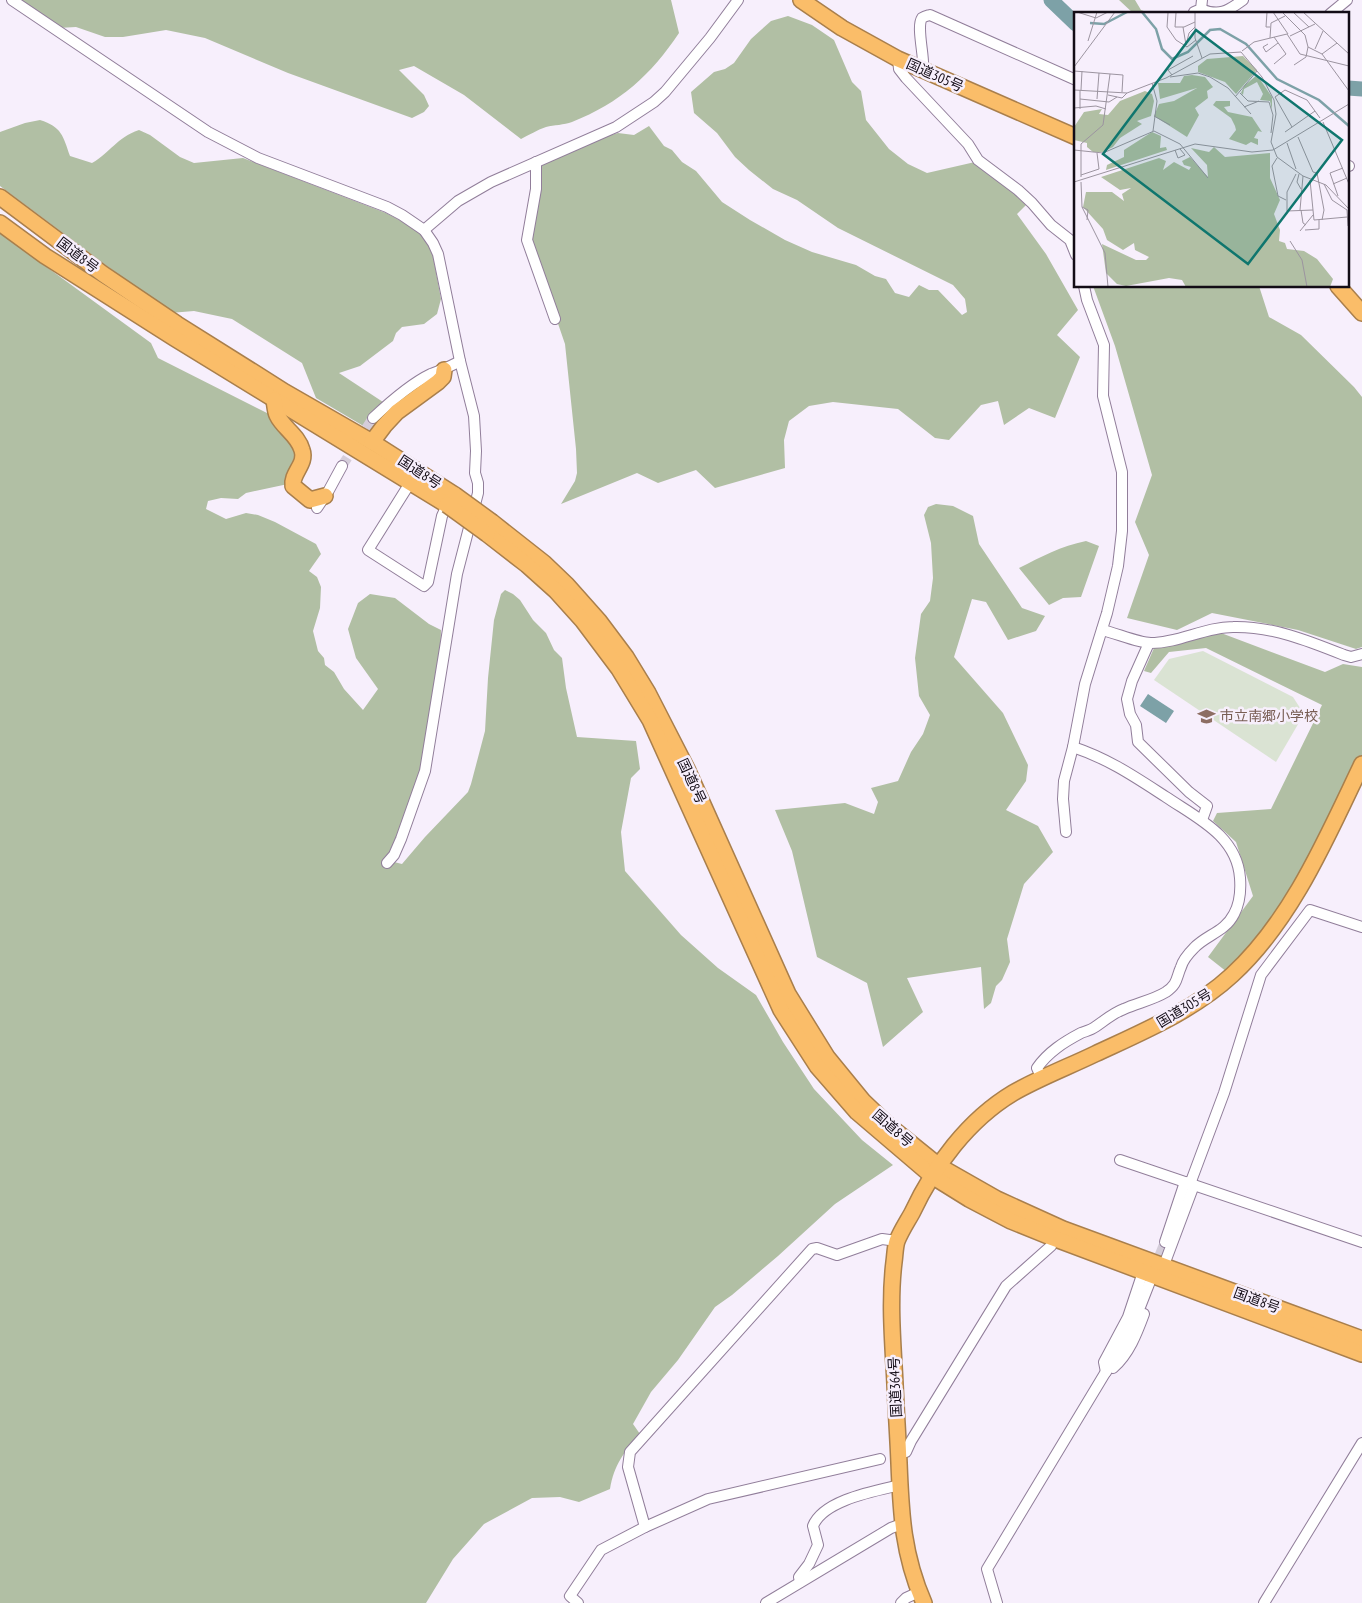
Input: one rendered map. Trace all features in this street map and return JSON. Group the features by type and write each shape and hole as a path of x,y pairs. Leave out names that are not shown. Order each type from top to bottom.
{"highway":[{"name":"国道305号","path":"801,0 856,36 898,59 1074,136"},
{"name":"国道8号","path":"0,197 103,274 177,324 284,392 372,442 490,528 544,563 567,585 599,621 626,657 648,693 687,769 788,994 806,1026 827,1057 863,1101 935,1171 969,1199 1052,1238 1362,1354"},
{"name":"国道8号","path":"0,223 45,256 274,400 410,483 451,500"},
{"path":"1340,288 1362,313"},
{"path":"372,442 398,412 443,377 444,370"},
{"path":"274,400 276,414 296,437 303,451 302,463 292,481 293,486 310,500 321,502"},
{"name":"国道305号","path":"935,1171 977,1120 1014,1093 1166,1020 1216,988 1232,975 1260,946 1285,913 1337,816 1362,764"},
{"name":"国道8号","path":"935,1171 1055,1225 1153,1275 1362,1339"},
{"name":"国道364号","path":"922,1597 910,1565 902,1524 892,1280 897,1241 920,1195 935,1171"}],"street":[{"path":"12,0 208,132 258,158 388,207 424,230 438,254 460,361 474,416 475,473 478,493 456,574 426,771 401,839 394,855 387,863"},
{"path":"424,230 458,201 491,182 616,126 654,102 666,92 738,0"},
{"path":"1193,0 1198,9"},
{"path":"1221,12 1243,0"},
{"path":"1332,12 1347,0"},
{"path":"923,70 921,19 930,15 1074,79"},
{"path":"898,59 899,69 906,78 968,144 978,160 1032,203 1051,225 1070,240 1074,250"},
{"path":"536,162 536,189 527,240 555,319"},
{"path":"1066,832 1063,799 1064,781 1086,684 1118,566 1122,531 1122,472 1103,396 1104,345 1084,288"},
{"path":"374,418 388,403 406,390 430,375 460,361"},
{"path":"321,502 342,466"},
{"path":"410,483 368,550 424,586 428,582 442,516 451,500"},
{"path":"1102,630 1149,643 1178,639 1216,628 1233,627 1280,632 1344,656 1351,657 1362,654"},
{"path":"1149,643 1132,681 1127,699 1130,714 1136,725 1138,742 1189,792 1208,806 1202,820"},
{"path":"1042,1079 1037,1068 1045,1057 1055,1049 1092,1029 1121,1010 1167,991 1177,982 1181,966 1190,952 1199,943 1228,924 1234,915 1242,892 1236,858 1220,834 1202,820 1118,765 1073,747"},
{"path":"997,1603 987,1569 1106,1372 1115,1367 1123,1358 1136,1335 1153,1275 1224,1093 1261,975 1310,910 1362,927"},
{"path":"1120,1160 1362,1242"},
{"path":"1165,1242 1190,1184"},
{"path":"899,1454 906,1452 1006,1286 1050,1246 1052,1238"},
{"path":"645,1527 628,1467 630,1452 812,1248 837,1255 882,1239 897,1241"},
{"path":"1106,1372 1104,1362 1153,1275"},
{"path":"1264,1603 1362,1443"},
{"path":"578,1603 570,1596 595,1556 607,1546 645,1527 719,1496 880,1459"},
{"path":"800,1582 799,1577 809,1564 818,1545 813,1526 824,1512 848,1499 900,1485"},
{"path":"766,1603 891,1528 902,1524"},
{"path":"901,1603 906,1598 922,1597"}],"green space":[{"path":"20,0 671,0 679,33 657,62 620,97 572,122 546,127 521,139 464,95 414,66 399,70 424,95 429,106 424,112 412,118 288,73 205,38 166,30 123,37 105,37 76,27 58,28"},
{"path":"1119,0 1135,0 1141,10 1146,12 1132,12"},
{"path":"788,16 812,25 834,40 852,82 861,91 866,120 889,149 908,164 927,173 975,162 1027,204 1017,214 1046,254 1078,310 1057,335 1080,357 1055,418 1029,408 1004,425 998,401 981,405 949,440 935,438 898,409 833,402 809,406 789,421 784,440 785,468 715,488 696,470 658,483 637,473 561,504 575,481 577,473 576,449 565,344 530,242 539,163 601,138 618,133 634,135 649,126 664,146 672,150 682,162 696,171 722,202 750,220 785,240 812,252 856,265 875,276 886,279 895,293 909,297 919,285 929,290 938,290 962,315 967,312 965,299 953,285 838,228 797,200 773,189 735,157 717,133 694,113 691,92 714,72 725,69 734,63 751,39 771,21"},
{"path":"40,120 53,126 61,133 70,156 92,163 119,141 139,130 150,135 180,157 194,163 243,158 386,213 416,229 427,240 433,256 441,299 437,314 424,324 402,327 396,333 393,341 360,366 339,373 383,402 368,416 377,427 372,431 316,398 302,363 232,319 194,311 170,313 0,186 0,132"},
{"path":"0,233 151,343 158,358 273,416 283,425 299,459 288,484 246,493 238,499 221,498 208,501 206,509 226,519 246,513 258,515 316,544 321,554 309,571 317,577 321,587 320,608 313,631 318,651 324,658 325,665 334,672 344,689 363,710 378,689 356,658 348,629 358,603 370,594 395,598 429,624 441,630 440,675 427,746 394,862 402,864 468,792 485,731 494,620 501,594 505,590 520,600 533,620 546,633 554,650 562,658 566,688 577,737 636,741 640,769 631,778 621,832 625,871 681,935 718,968 756,995 783,1042 814,1089 862,1140 893,1165 835,1204 778,1256 715,1307 678,1360 651,1392 633,1424 640,1434 620,1459 610,1489 579,1502 560,1497 532,1498 484,1524 453,1559 426,1603 0,1603"},
{"path":"1094,288 1260,288 1269,317 1301,335 1354,387 1362,397 1362,647 1356,649 1298,630 1212,613 1177,630 1127,618 1149,555 1135,522 1152,475 1115,346"},
{"path":"936,504 953,506 973,516 979,544 1022,608 1045,616 1036,631 1008,640 986,602 972,599 954,657 1003,713 1028,765 1026,781 1006,810 1038,826 1053,852 1024,884 1007,939 1010,962 1002,980 996,986 991,1003 984,1009 981,967 907,978 923,1012 883,1047 867,983 817,957 792,851 775,810 845,803 874,814 878,802 871,788 898,781 911,752 923,734 930,715 919,696 915,658 921,614 930,601 933,578 931,543 924,515 928,507"},
{"path":"1086,541 1099,546 1081,597 1063,598 1049,605 1019,568 1060,549"},
{"path":"1221,633 1325,672 1343,664 1362,667 1362,759 1294,891 1227,972 1208,957 1253,896 1236,842 1213,821 1217,813 1271,809 1322,705 1206,648 1169,652 1151,673 1144,671 1154,648"},
{"path":"1203,651 1293,697 1304,714 1276,762 1154,680 1169,659"}],"water":[{"path":"1148,694 1174,711 1166,723 1140,706"}],"waterway":[{"path":"1051,0 1074,22"},
{"path":"1350,88 1362,89"}],"tunnel":[{"path":"342,466 373,418"},
{"path":"1154,1269 1165,1242"}],"place":[{"name":"市立南郷小学校","path":"1206,716"}]}
